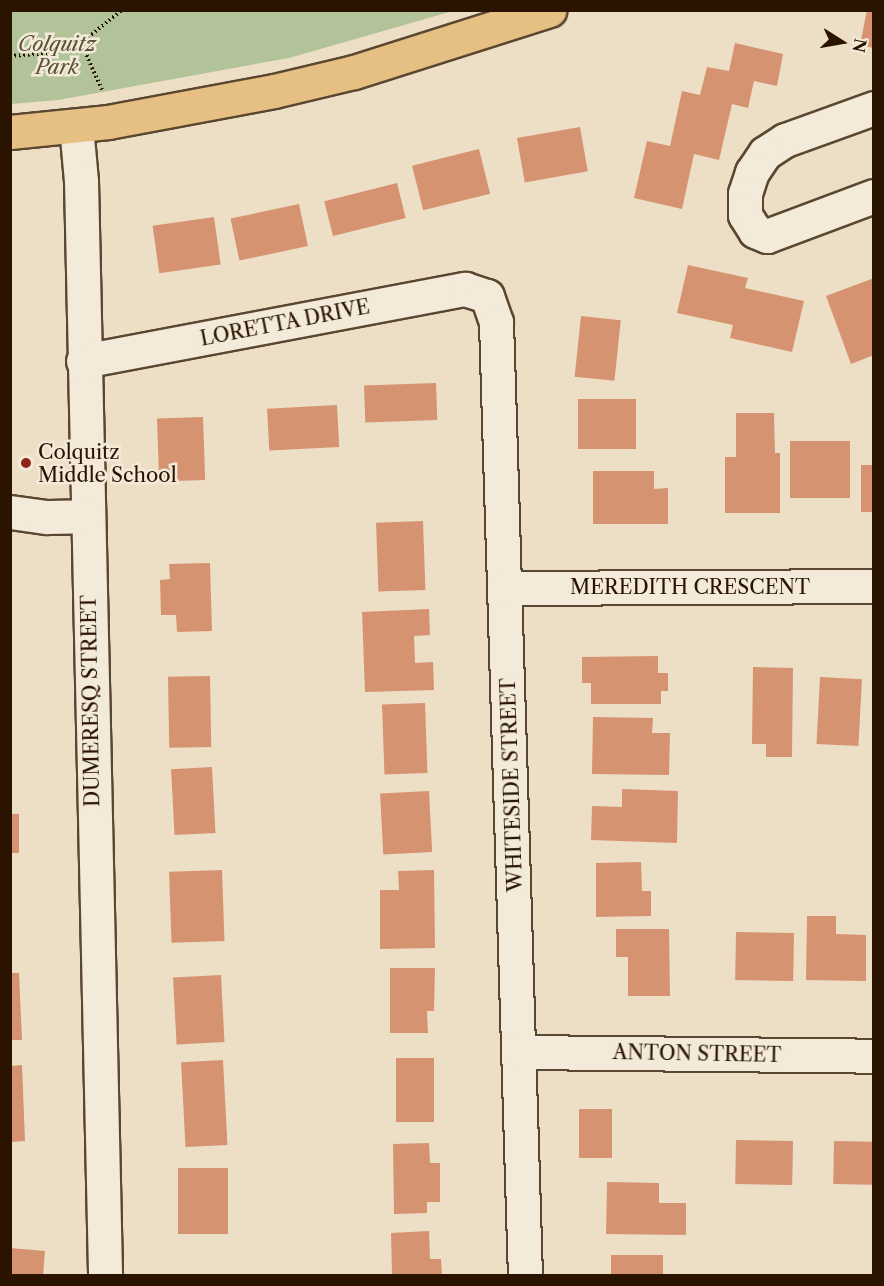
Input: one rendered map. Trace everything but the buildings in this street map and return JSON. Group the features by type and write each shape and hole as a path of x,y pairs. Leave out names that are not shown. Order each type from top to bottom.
{"main road":[{"path":"10,132 76,126 184,110 342,75 549,10"}],"street":[{"path":"873,108 785,140 765,153 752,171 745,194 745,215 755,231 767,236 873,196"},
{"name":"DUMERESQ STREET","path":"76,126 81,181 86,516 105,1275"},
{"name":"LORETTA DRIVE","path":"83,361 465,289 487,296"},
{"name":"WHITESIDE STREET","path":"487,296 496,322 506,588 525,1275"},
{"path":"10,512 46,517 86,516"},
{"name":"MEREDITH CRESCENT","path":"506,588 873,586"},
{"name":"ANTON STREET","path":"520,1052 873,1056"}],"path":[{"path":"10,56 51,53 81,43 122,10"},
{"path":"81,43 103,90"}],"green space":[{"name":"Colquitz Park","path":"11,10 453,11 289,58 58,100 11,104"}],"place":[{"name":"Colquitz Middle School","path":"26,463"}]}
